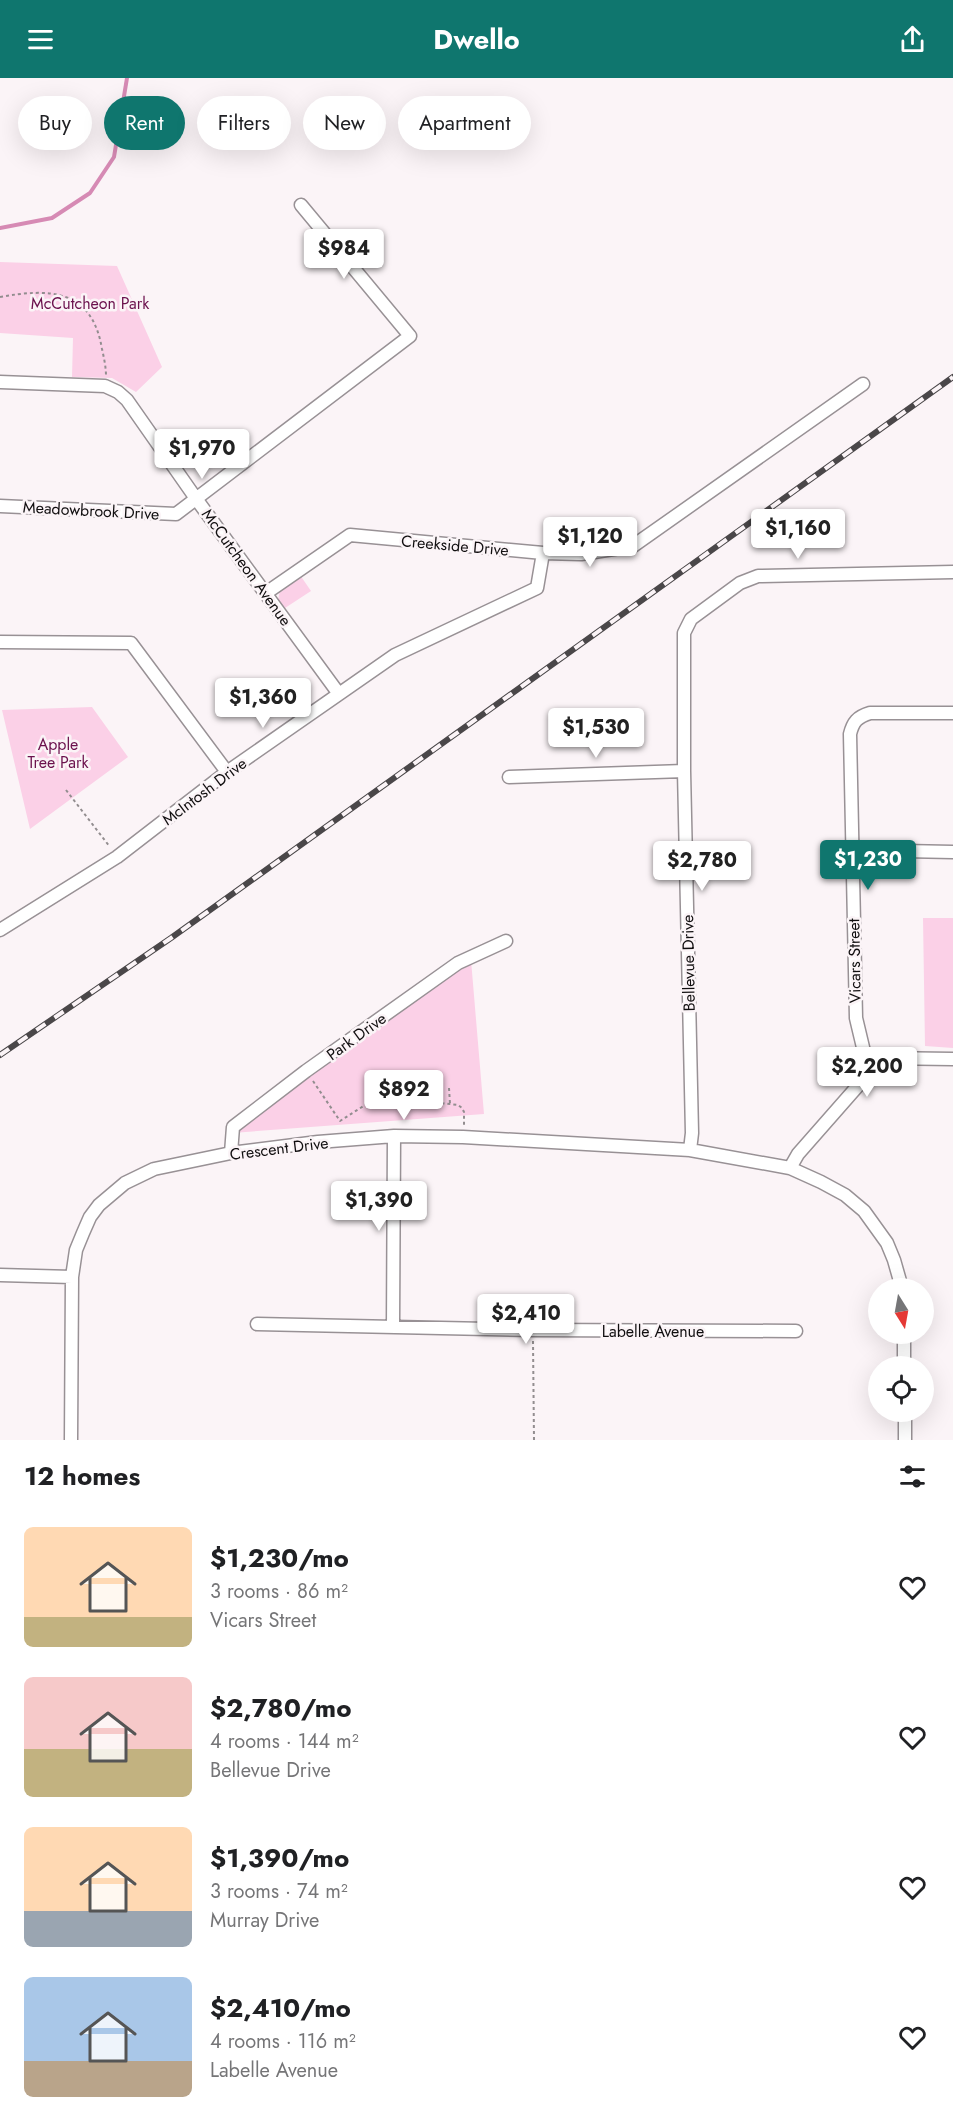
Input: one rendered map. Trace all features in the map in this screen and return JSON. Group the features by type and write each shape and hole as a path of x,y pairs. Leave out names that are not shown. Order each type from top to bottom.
{"street":[{"name":"Meadowbrook Drive","path":"0,506 176,514 410,336 301,205"},
{"path":"0,382 105,386"},
{"name":"Creekside Drive","path":"266,593 350,535 543,553 580,554 633,546 863,384"},
{"name":"McCutcheon Avenue","path":"105,386 118,392 127,400 339,694"},
{"name":"McIntosh Drive","path":"0,930 117,857 227,772 395,655 537,588 543,553"},
{"name":"Bellevue Drive","path":"690,1150 692,1133 684,771 684,633 691,619 740,583 758,576 953,572"},
{"path":"0,642 131,643 227,772"},
{"name":"Vicars Street","path":"866,1060 855,1018 850,734 857,718 870,713 953,713"},
{"path":"509,777 684,771"},
{"path":"852,850 953,852"},
{"name":"Park Drive","path":"231,1153 233,1127 306,1071 458,963 506,941"},
{"path":"790,1168 798,1154 863,1080 866,1060 880,1058 953,1059"},
{"path":"393,1328 394,1136"},
{"name":"Crescent Drive","path":"71,1440 72,1277 76,1250 90,1217 112,1193 139,1174 231,1153 318,1142 394,1136 464,1137 690,1150 790,1168 845,1195 864,1211 887,1243 899,1278"},
{"path":"0,1275 72,1277"},
{"name":"Labelle Avenue","path":"257,1324 533,1330 796,1331"},
{"path":"905,1422 905,1440"}],"path":[{"path":"0,297 46,292 66,295 79,302 93,321 100,336 106,372 105,386"},
{"path":"66,790 117,857"},
{"path":"306,1071 340,1121 393,1089 400,1090 411,1098 425,1098 458,1105 462,1108 464,1137"},
{"path":"449,1088 450,1104"},
{"path":"533,1330 534,1440"}],"green space":[{"name":"McCutcheon Park","path":"0,262 117,266 162,367 136,392 112,378 72,377 73,338 0,333"},
{"path":"300,575 311,591 285,608 278,600 280,590"},
{"name":"Apple Tree Park","path":"92,707 128,757 30,829 2,710"},
{"path":"923,918 953,918 953,1048 925,1046"},
{"path":"471,960 484,1114 232,1133"}],"waterway":[{"path":"0,228 52,218 90,193 114,157 127,78"}],"railway":[{"path":"0,1055 171,938 953,377"}]}
